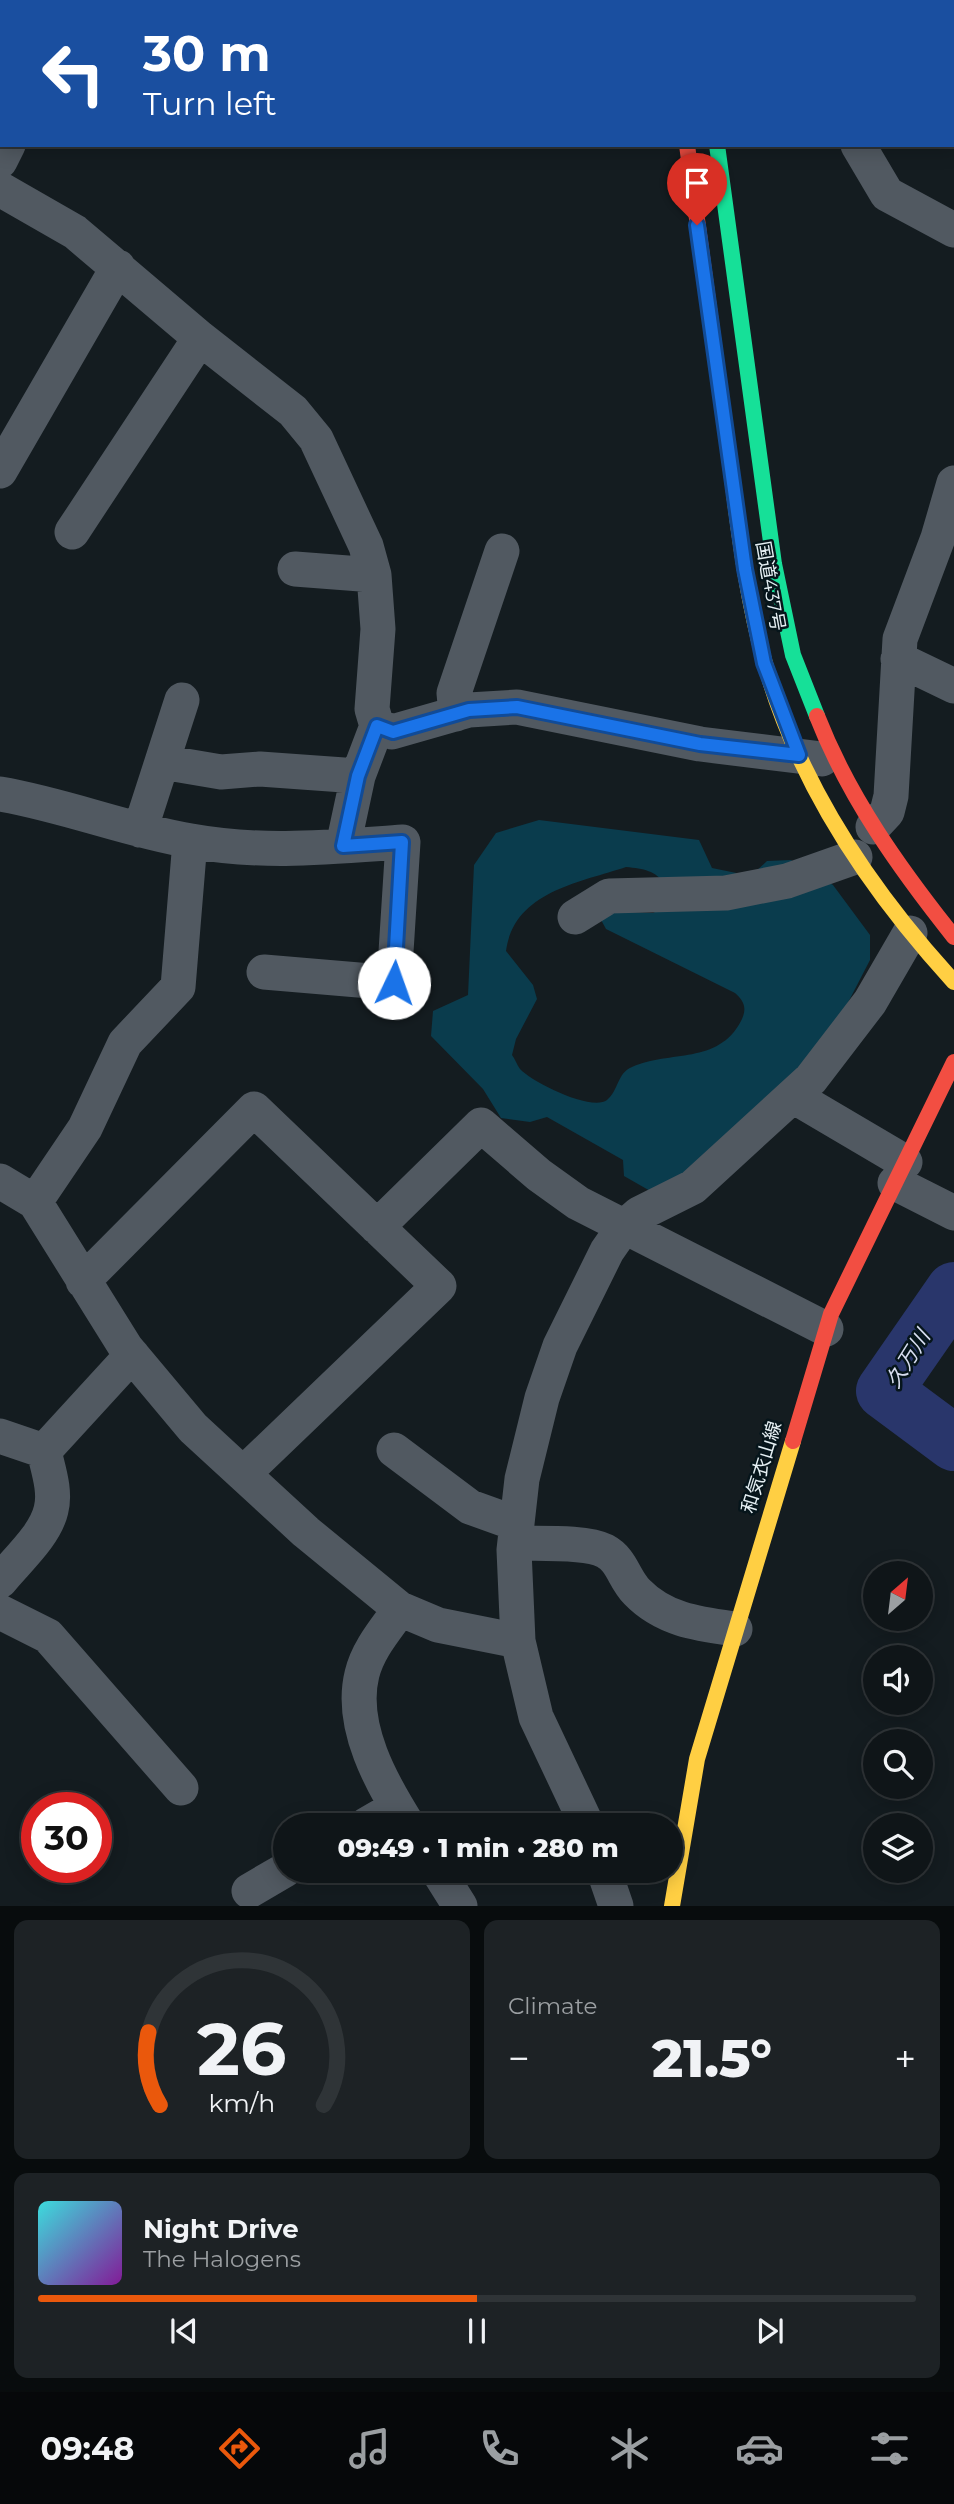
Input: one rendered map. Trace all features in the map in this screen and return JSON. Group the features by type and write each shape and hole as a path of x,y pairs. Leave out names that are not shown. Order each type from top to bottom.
{"main road":[{"name":"国道437号","path":"687,147 745,569 764,663 799,755 855,857 910,933 954,982"},
{"name":"国道437号","path":"717,147 774,564 793,655 835,762 905,876 954,937"},
{"name":"和気衣山線","path":"672,1906 697,1759 826,1329 954,1062"}],"street":[{"path":"860,147 887,194 954,230"},
{"path":"0,189 75,232 200,338 293,411 316,439 366,546 374,576 378,629 372,709 377,726 358,776 343,846"},
{"path":"0,471 118,267"},
{"path":"72,532 200,338"},
{"path":"873,827 887,812 891,796 900,639 938,538 954,483"},
{"path":"456,714 454,693 502,551"},
{"path":"295,569 374,576"},
{"path":"898,659 954,686"},
{"path":"140,830 182,700"},
{"path":"377,726 393,732 456,714 517,707 700,744 799,755 835,762"},
{"path":"162,762 221,772 260,769 358,776"},
{"path":"0,794 32,799 101,822 190,841 267,851 402,842 394,983 264,972"},
{"path":"35,1202 85,1128 125,1043 178,988 190,841"},
{"path":"575,917 609,896 726,893 787,881 855,857"},
{"path":"581,1813 536,1717 518,1641 516,1533 526,1466 542,1398 559,1346 607,1251 623,1228 639,1214 693,1187 811,1079 870,1002 910,933"},
{"path":"793,1096 954,1213"},
{"path":"83,1280 254,1109 439,1286 243,1474"},
{"path":"377,1227 481,1125 539,1175 578,1203 826,1329"},
{"path":"0,1181 35,1202 132,1355 193,1428 306,1532 400,1609 438,1625 518,1641"},
{"path":"44,1451 132,1355"},
{"path":"0,1436 44,1451"},
{"path":"394,1450 470,1507 516,1533 596,1547 617,1559 636,1591 659,1610 686,1621 735,1629"},
{"path":"0,1581 40,1531 51,1511 52,1489 44,1451"},
{"path":"400,1609 376,1642 362,1675 365,1741 383,1785 401,1813"},
{"path":"0,1612 48,1636 181,1788"},
{"path":"249,1891 273,1877"},
{"path":"446,1883 460,1906"},
{"path":"608,1883 616,1906"}],"shaded area":[{"path":"539,820 699,840 712,868 751,876 767,861 791,860 833,885 870,935 870,960 839,1020 783,1087 685,1177 652,1192 624,1176 623,1160 547,1117 530,1122 501,1118 483,1089 431,1036 433,1011 468,995 474,865 496,833","holes":["626,867 653,873 662,880 666,885 663,908 653,913 605,911 600,918 606,929 735,993 743,1003 744,1013 731,1035 720,1044 692,1054 632,1067 623,1073 607,1100 589,1102 562,1094 527,1075 512,1055 516,1039 537,999 533,985 506,951 511,931 521,915 535,903 569,885"]}],"waterway":[{"name":"久万川","path":"954,1290 884,1391 954,1443"}],"traffic: fast":[{"path":"717,147 774,564 793,655 817,716"}],"traffic: slow":[{"path":"734,493 746,577 764,660 796,749 816,791 865,872 893,910 954,982"},
{"path":"672,1906 697,1759 793,1441"}],"traffic: jam":[{"path":"687,147 734,493"},
{"path":"817,716 844,776 877,832 954,937"},
{"path":"793,1441 831,1314 954,1062"}],"route":[{"path":"394,983 402,842 343,846 358,776 377,726 393,732 469,710 517,707 700,744 799,755 764,663 745,569 697,225"}]}
